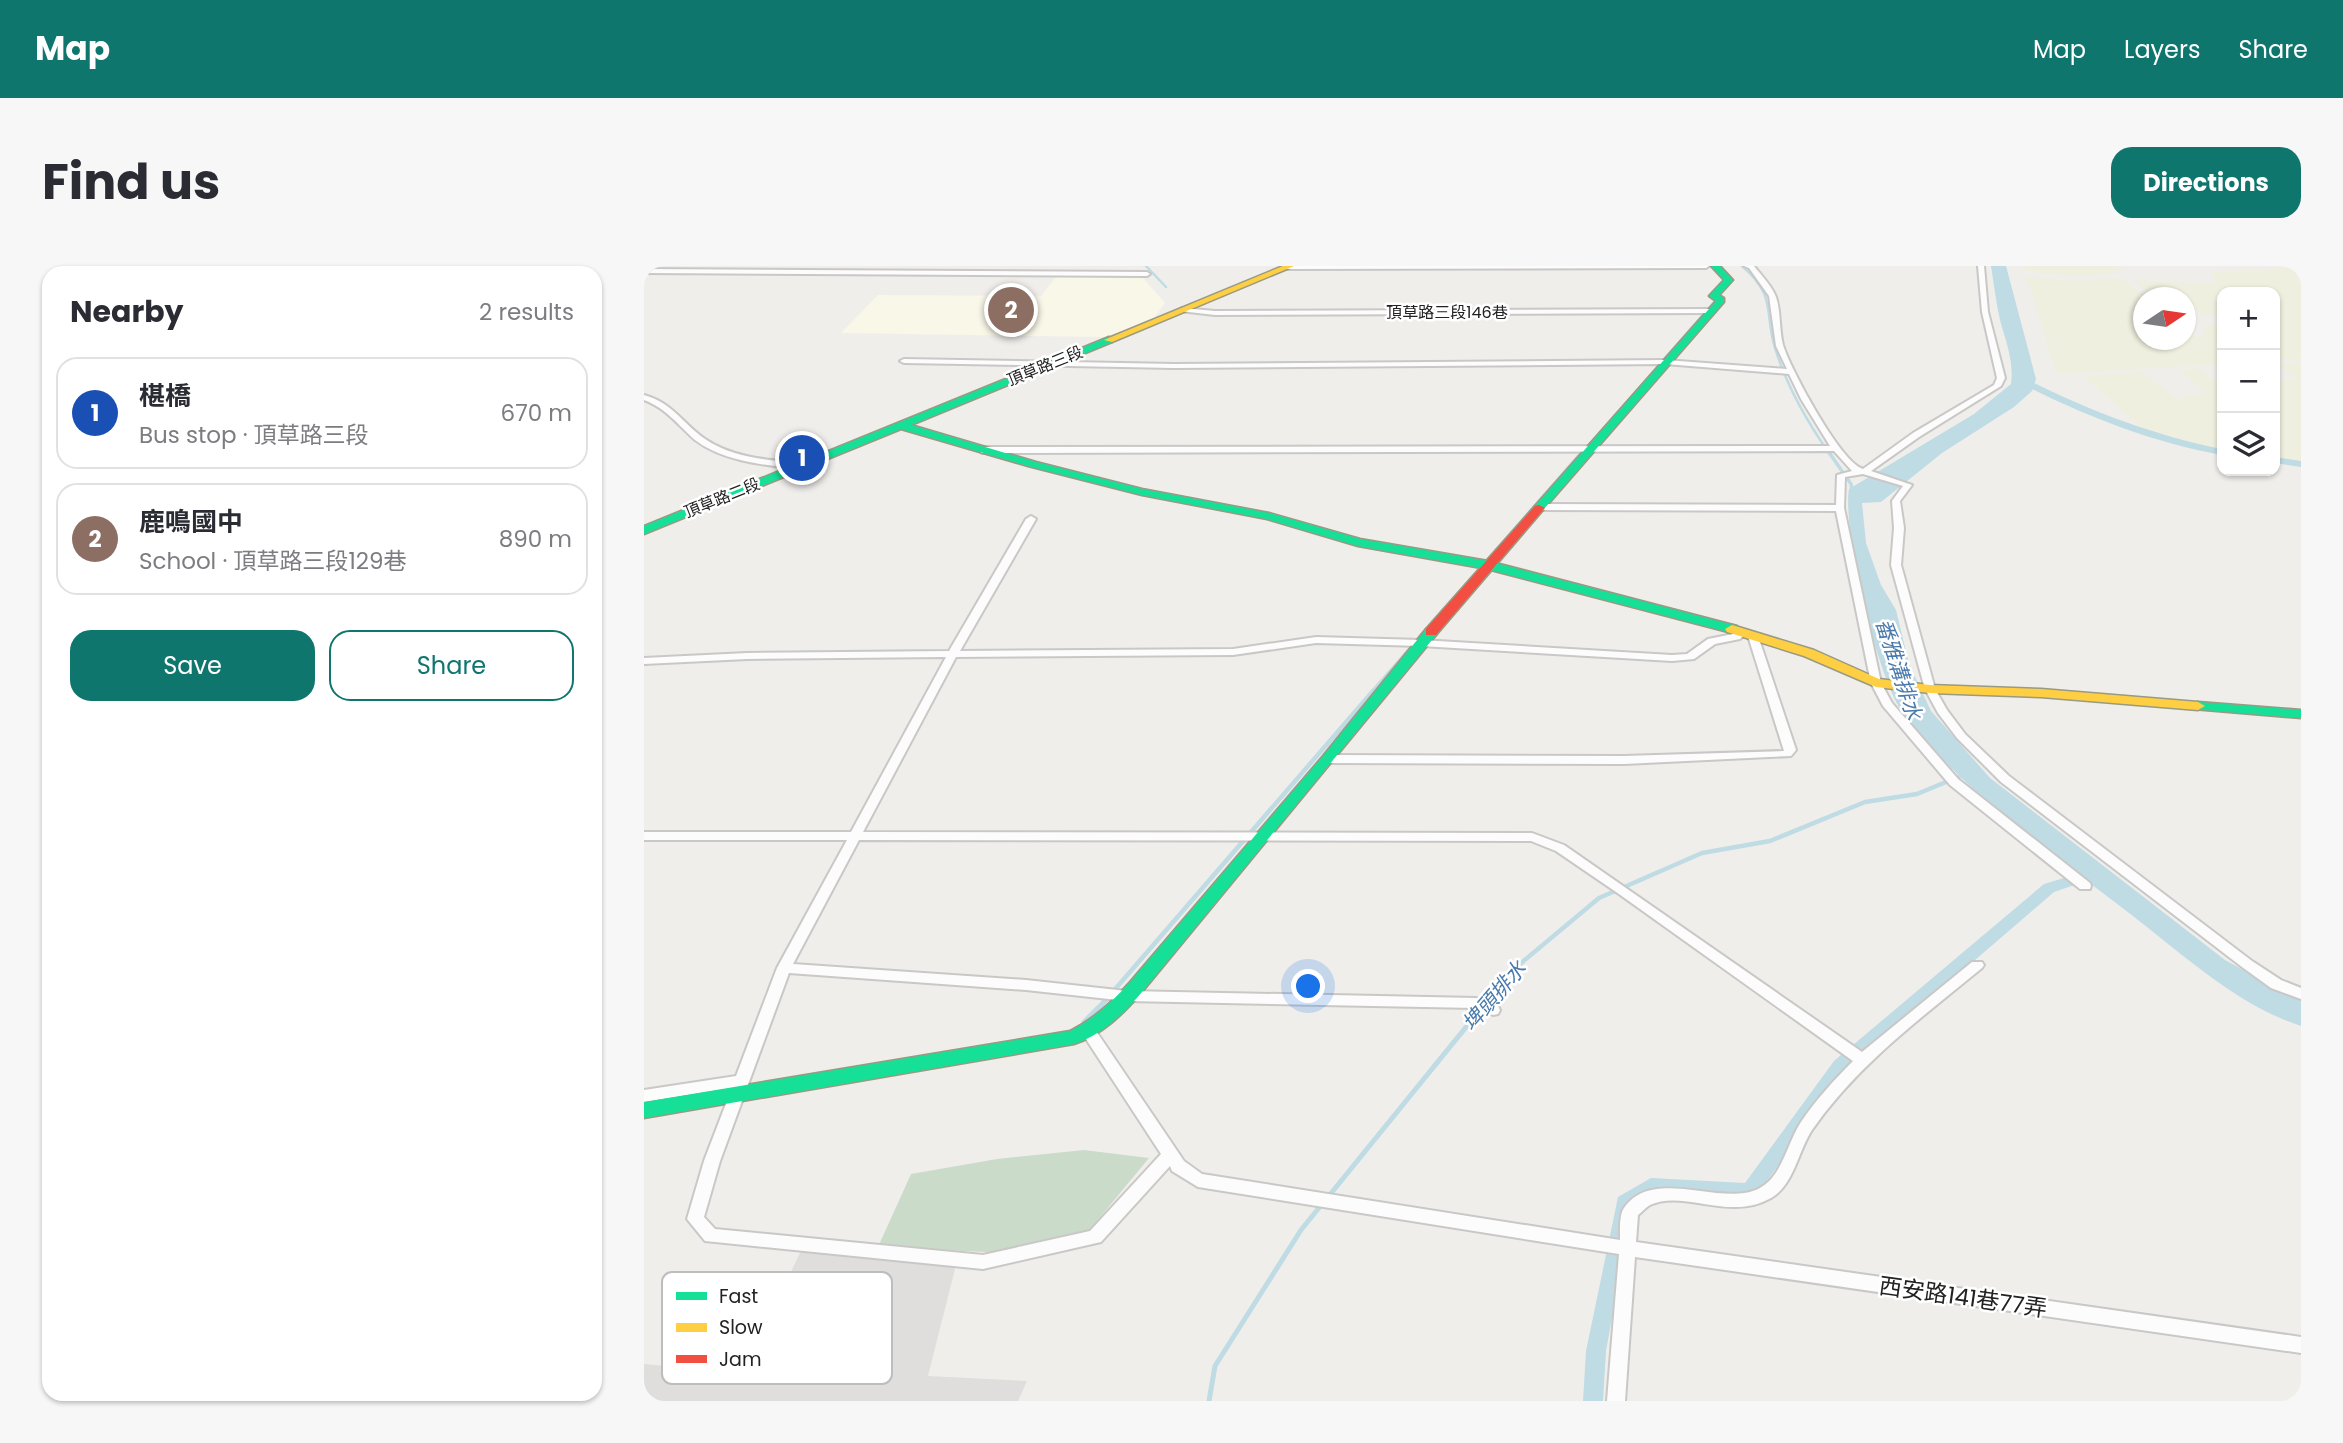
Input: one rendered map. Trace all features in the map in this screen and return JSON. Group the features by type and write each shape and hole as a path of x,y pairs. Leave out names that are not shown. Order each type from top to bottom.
{"street":[{"path":"1288,267 1706,266"},
{"path":"644,1096 739,1087 1074,1037 1089,1032 1140,984 1421,643 1721,300 1713,296 1729,280 1715,266"},
{"path":"1747,266 1751,266 1772,296 1787,371 1805,399 1829,448 1852,468 1908,485 1896,501 1899,528 1896,565 1930,689 1961,736 2005,779 2247,964 2276,984 2301,994"},
{"path":"1980,266 1985,312 2001,378 1997,386 1916,435 1866,471 1845,474 1840,508 1876,682 1887,704 1954,782 2085,886"},
{"name":"頂草路三段","path":"800,466 1288,267"},
{"path":"644,271 1147,275"},
{"name":"頂草路三段146巷","path":"1182,310 1215,313 1712,311"},
{"path":"904,361 1237,366 1665,362 1787,371"},
{"path":"644,397 660,401 709,446 765,462 800,466"},
{"path":"900,425 982,450 1142,492 1269,516 1358,542 1488,565 1748,634 1809,653 1876,682 1930,689 2053,694 2301,714"},
{"path":"982,450 1829,448"},
{"name":"頂草路二段","path":"644,530 800,466"},
{"path":"1539,507 1840,508"},
{"path":"1031,519 953,654 783,968 712,1161 695,1219 711,1236 983,1262 1095,1237 1171,1154"},
{"path":"644,661 747,656 1233,652 1316,640 1421,643 1672,658 1690,657 1712,641 1748,634"},
{"path":"1328,759 1597,761 1787,754 1790,750 1748,634"},
{"path":"644,836 1532,837 1560,848 1619,887 1856,1056"},
{"path":"1616,1401 1626,1248 1630,1212 1637,1202 1657,1194 1741,1200 1758,1198 1775,1187 1802,1132 1856,1056 1977,965"},
{"path":"783,968 1127,996 1476,1003 1493,1010"},
{"name":"西安路141巷77弄","path":"1089,1032 1178,1166 1198,1180 1591,1243 2301,1345"},
{"path":"644,1110 739,1087"}],"shaded area":[{"path":"1056,277 1143,278 1165,303 1154,318 1106,337 841,333 878,295 1041,296"},
{"path":"801,1251 957,1261 928,1376 1027,1381 1018,1401 644,1401 644,1364 662,1366 662,1384 892,1384 892,1272 791,1272"}],"green space":[{"path":"2024,266 2122,266 2122,269 2113,270 2115,274 2068,276 2025,271"},
{"path":"2288,268 2301,272 2301,359 2280,360 2280,287 2217,287 2217,316 2202,315 2196,310 2196,287 2142,287 2133,280 2211,284 2217,282 2211,272"},
{"path":"2026,276 2070,281 2120,278 2133,287 2133,350 2196,350 2196,336 2204,336 2204,330 2207,329 2205,326 2217,325 2217,364 2057,374"},
{"path":"2301,362 2301,461 2280,459 2280,380 2296,379 2280,364"},
{"path":"2198,369 2217,382 2217,449 2192,445 2144,430 2083,376 2142,372 2179,400 2183,399 2179,396 2206,393 2179,370"},
{"path":"1084,1150 1149,1158 1083,1238 1007,1253 878,1247 911,1174 997,1159"}],"water":[{"name":"番雅溝排水","path":"1991,266 2006,266 2036,379 2032,391 2014,407 1942,453 1881,502 1862,503 1866,543 1881,585 1896,610 1909,664 1931,711 1990,778 2225,960 2301,1001 2301,1026 2277,1017 2232,992 2009,820 1925,741 1893,696 1873,638 1856,569 1848,509 1849,489 1974,414 2011,384 2010,359"}],"waterway":[{"path":"1146,266 1166,287"},
{"path":"1742,266 1760,286 1765,296 1775,348 1785,376 1805,416 1829,453"},
{"path":"1582,453 1728,286"},
{"path":"2021,380 2118,424 2217,451"},
{"path":"1371,693 1583,451"},
{"path":"1828,451 1851,484 1852,491"},
{"path":"2280,461 2301,464"},
{"path":"1104,1002 1373,691"},
{"name":"埤頭排水","path":"1487,1002 1514,969 1599,898 1702,853 1770,841 1865,802 1917,794 1963,775"},
{"path":"1593,1401 1596,1351 1624,1203 1651,1186 1750,1191 1840,1066 2049,888 2087,876"},
{"name":"埤頭排水","path":"1328,1197 1488,1000"},
{"path":"1084,1022 1104,1002"},
{"name":"埤頭排水","path":"1209,1401 1215,1366 1301,1230 1322,1204"}],"traffic: fast":[{"path":"1539,508 1721,300 1713,296 1729,280 1715,266"},
{"path":"644,530 1109,340"},
{"path":"900,425 1032,464 1142,492 1269,516 1358,542 1488,565 1732,629"},
{"path":"644,1110 1074,1037 1092,1027 1115,1009 1136,987 1431,632"},
{"path":"2198,706 2301,714"}],"traffic: slow":[{"path":"1109,340 1290,266"},
{"path":"1732,629 1809,653 1876,683 1930,689 2041,693 2198,706"}],"traffic: jam":[{"path":"1431,632 1539,508"}],"place":[{"name":"鹿鳴國中","path":"1011,310"},
{"name":"椹橋","path":"802,458"}]}
